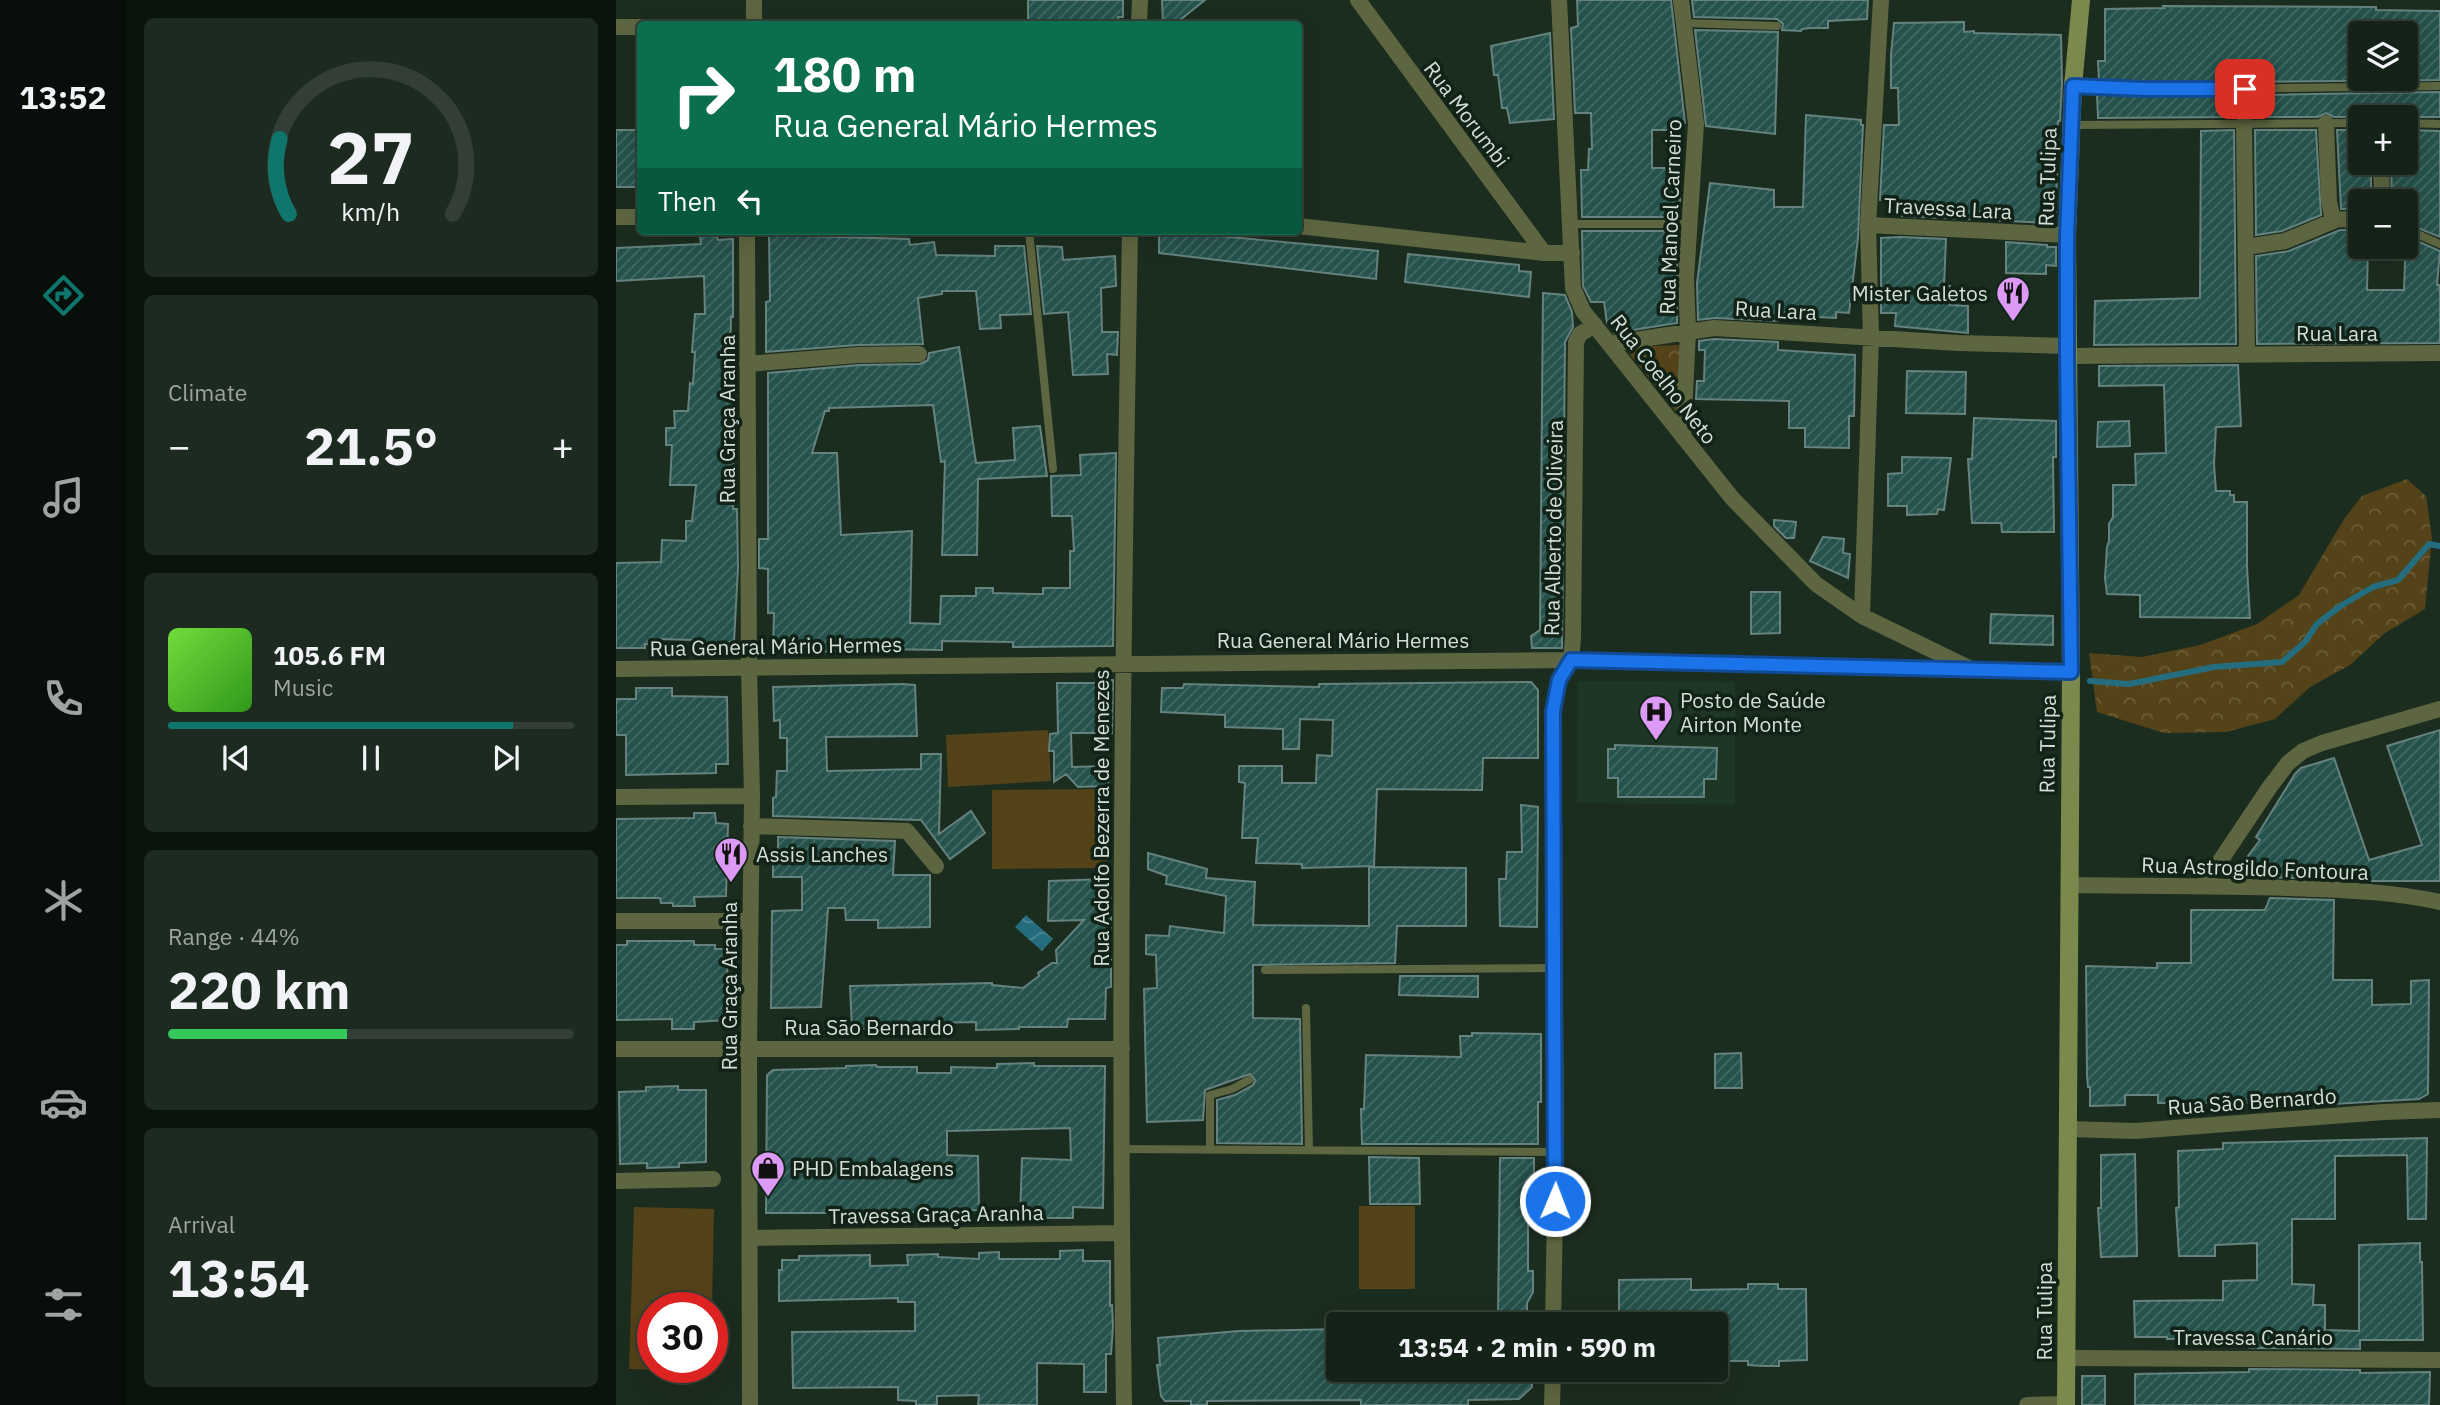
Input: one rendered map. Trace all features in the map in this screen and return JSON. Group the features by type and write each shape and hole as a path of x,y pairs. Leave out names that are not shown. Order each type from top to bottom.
{"street":[{"path":"754,0 754,21"},
{"path":"1139,21 1140,0"},
{"name":"Rua Morumbi","path":"1358,0 1544,253"},
{"path":"1302,226 1544,253 1572,253 1559,0"},
{"name":"Rua Manoel Carneiro","path":"1681,0 1696,124 1686,278 1688,331 1683,437"},
{"path":"1862,616 1871,337 1868,225 1881,0"},
{"name":"Rua Tulipa","path":"2066,1405 2071,672 2067,236 2073,86 2081,0"},
{"path":"616,27 637,27"},
{"path":"2244,123 2247,355"},
{"path":"2326,123 2329,201 2333,221"},
{"path":"616,218 637,218"},
{"path":"2246,247 2285,241 2333,221 2348,220"},
{"name":"Travessa Lara","path":"1868,225 2067,236"},
{"name":"Rua Graça Aranha","path":"747,235 752,796 749,1048 750,1405"},
{"name":"Rua Adolfo Bezerra de Menezes","path":"1124,1405 1121,1233 1122,663 1130,235"},
{"name":"Rua Coelho Neto","path":"1572,253 1573,288 1583,311 1732,498 1816,584 1862,616 1976,671"},
{"name":"Rua Alberto de Oliveira","path":"1553,1312 1556,1152 1553,711 1559,680 1571,660 1576,342 1580,334 1595,325"},
{"name":"Rua Lara","path":"1609,344 1714,328 2067,351 2247,355 2440,353"},
{"path":"747,363 858,355 919,355"},
{"name":"Rua General Mário Hermes","path":"616,669 1571,660 2071,672"},
{"path":"2204,885 2269,788 2288,763 2303,751 2440,709"},
{"path":"616,797 752,796"},
{"path":"751,826 907,831 936,866"},
{"name":"Rua Astrogildo Fontoura","path":"2069,885 2204,885 2363,891 2409,895 2440,902"},
{"path":"616,921 750,920"},
{"name":"Rua São Bernardo","path":"616,1049 1122,1049"},
{"name":"Rua São Bernardo","path":"2067,1129 2136,1131 2384,1112 2440,1111"},
{"path":"616,1181 713,1179"},
{"name":"Travessa Graça Aranha","path":"751,1238 1121,1233"},
{"name":"Travessa Canário","path":"2066,1358 2440,1360"},
{"path":"1552,1405 1553,1382"},
{"path":"2027,1405 2066,1405"}],"lane":[{"path":"1684,23 1777,26"},
{"path":"2073,86 2193,89 2439,86"},
{"path":"2072,125 2348,122"},
{"path":"2418,123 2440,124"},
{"path":"1570,224 1690,224"},
{"path":"2418,234 2440,244"},
{"path":"1030,235 1053,469"},
{"path":"1265,970 1555,968"},
{"path":"1306,1008 1309,1150"},
{"path":"1210,1149 1210,1095 1232,1089 1250,1080"},
{"path":"1122,1149 1556,1152"}],"shaded area":[{"name":"Posto de Saúde Airton Monte","path":"1578,681 1735,682 1735,805 1577,803"}],"green space":[{"path":"1679,345 1681,418 1627,351 1631,347"},
{"path":"2407,479 2426,496 2432,538 2425,609 2385,633 2350,665 2310,687 2275,719 2226,732 2164,733 2097,712 2089,653 2142,657 2200,645 2257,624 2299,595 2344,519 2362,496"},
{"path":"1048,730 1051,781 948,787 946,735"},
{"path":"1107,789 1107,868 992,869 992,790"},
{"path":"1359,1206 1415,1206 1415,1289 1359,1289"},
{"path":"634,1207 714,1209 712,1292 637,1292 637,1369 629,1369"}],"water":[{"path":"1026,915 1053,939 1042,951 1015,927"}],"building":[{"path":"1028,0 1123,0 1123,17 1118,17 1118,21 1028,21"},
{"path":"1162,0 1205,0 1179,21 1163,21"},
{"path":"1577,0 1671,0 1685,123 1679,123 1679,130 1652,130 1652,168 1680,168 1680,204 1673,204 1673,217 1582,217 1581,170 1588,170 1589,149 1592,149 1591,113 1575,113 1571,28 1578,26"},
{"path":"1692,0 1868,0 1867,19 1828,21 1828,28 1782,30 1783,24 1777,19 1694,17"},
{"path":"2163,6 2376,7 2376,10 2440,11 2440,80 2418,80 2418,21 2348,21 2348,81 2099,81 2098,61 2105,61 2105,9 2164,8"},
{"path":"1964,22 1964,32 2061,35 2062,84 2058,121 2056,213 2048,213 2047,223 1902,216 1903,203 1880,200 1884,125 1899,125 1898,88 1891,88 1894,23"},
{"path":"1695,30 1778,32 1775,134 1706,126"},
{"path":"1550,33 1554,119 1510,123 1507,108 1502,108 1498,75 1494,75 1491,46"},
{"path":"2440,92 2440,117 2418,117 2418,105 2348,105 2348,117 2334,117 2326,113 2318,117 2253,117 2245,113 2235,117 2098,118 2097,94 2143,97"},
{"path":"1806,115 1861,120 1863,125 1858,238 1849,313 1836,312 1836,318 1778,315 1778,321 1715,318 1698,320 1697,283 1710,183 1774,190 1774,207 1803,207"},
{"path":"616,130 637,130 637,187 616,187"},
{"path":"2234,130 2236,344 2094,345 2095,301 2200,298 2201,131"},
{"path":"2255,130 2316,130 2321,215 2282,231 2256,235"},
{"path":"2337,130 2348,130 2348,175 2371,175 2371,189 2348,189 2348,209 2341,209"},
{"path":"2418,130 2440,131 2440,237 2418,228 2418,189 2392,189 2391,175 2418,175"},
{"path":"2340,230 2348,230 2348,259 2368,259 2367,290 2404,290 2405,259 2418,259 2418,241 2440,251 2437,285 2440,295 2440,343 2257,344 2256,256 2289,251"},
{"path":"1582,231 1673,231 1673,251 1677,252 1677,323 1614,333 1614,326 1607,323 1604,302 1591,302 1583,286"},
{"path":"716,235 718,240 733,239 730,355 733,356 733,509 737,509 738,568 734,642 717,643 717,648 693,648 693,640 660,639 660,644 645,644 645,648 616,648 616,563 661,562 662,540 686,541 686,521 692,521 696,485 670,485 672,445 666,445 666,428 675,428 674,411 688,411 690,383 693,384 695,314 705,314 704,276 616,281 616,248 701,244 700,236"},
{"path":"769,235 909,239 910,245 934,242 936,255 995,256 995,246 1024,246 1031,314 1000,315 1001,328 980,329 976,291 942,291 942,294 918,298 923,344 857,345 766,352 766,302 770,301"},
{"path":"1159,235 1210,235 1378,251 1376,279 1159,253"},
{"path":"1881,238 1946,239 1944,286 1950,286 1950,305 1968,306 1968,333 1895,326 1896,313 1881,313"},
{"path":"2006,242 2056,247 2056,266 2046,265 2046,274 2006,273"},
{"path":"1037,246 1062,247 1063,260 1115,256 1116,286 1101,288 1102,332 1118,332 1117,355 1107,354 1108,374 1073,375 1068,312 1044,314"},
{"path":"1408,254 1519,265 1519,271 1531,272 1529,297 1405,282"},
{"path":"1543,293 1565,295 1572,312 1573,327 1565,342 1562,648 1532,648 1531,636 1540,630"},
{"path":"1714,339 1778,342 1778,350 1855,355 1854,416 1849,416 1849,448 1805,447 1805,428 1789,428 1789,401 1696,399 1697,381 1704,381 1705,350 1699,350 1699,341"},
{"path":"959,347 976,463 1015,460 1013,428 1040,426 1047,476 978,479 977,555 942,555 945,461 941,462 933,405 829,408 829,411 825,411 812,453 837,453 841,535 912,531 910,623 940,624 941,596 976,596 976,588 993,588 993,593 1043,594 1043,588 1070,588 1070,551 1074,551 1072,516 1052,516 1051,476 1081,475 1080,455 1116,453 1113,646 1013,647 1013,642 942,641 942,650 874,649 820,652 773,648 774,613 768,613 768,569 759,568 759,539 768,539 768,373 859,365 920,364 928,360 929,353"},
{"path":"2238,365 2241,426 2216,427 2214,464 2216,491 2230,491 2230,495 2234,495 2234,502 2247,502 2250,618 2140,617 2140,595 2107,594 2105,578 2109,524 2113,517 2113,485 2136,485 2135,454 2166,453 2164,385 2099,386 2099,366"},
{"path":"1907,371 1966,372 1965,414 1906,413"},
{"path":"1974,418 2056,421 2056,457 2053,457 2054,532 2002,532 2001,523 1972,523 1968,459 1972,459"},
{"path":"2129,421 2130,446 2097,447 2098,422"},
{"path":"1902,457 1951,458 1944,510 1938,509 1937,514 1907,515 1907,506 1888,506 1888,474 1902,473"},
{"path":"1774,520 1796,522 1794,538 1786,538 1774,526"},
{"path":"1823,537 1844,539 1843,553 1850,554 1848,578 1810,561"},
{"path":"1751,592 1780,592 1780,633 1751,634"},
{"path":"1991,614 2053,616 2053,645 1990,643"},
{"path":"1098,680 1113,680 1112,733 1071,733 1072,767 1109,766 1108,786 1078,787 1066,774 1054,782 1054,751 1049,751 1050,734 1058,733 1057,683 1098,683"},
{"path":"1531,682 1538,690 1538,758 1483,758 1482,790 1377,789 1374,866 1302,868 1302,864 1256,863 1258,838 1242,838 1245,783 1239,782 1239,766 1282,766 1282,783 1316,783 1317,755 1332,756 1333,720 1300,719 1299,749 1283,749 1283,729 1225,727 1225,715 1161,712 1162,688 1183,688 1184,684 1319,687 1319,684"},
{"path":"915,685 917,736 826,737 827,771 921,769 921,754 941,754 939,834 971,811 985,833 950,859 921,820 773,816 777,771 787,771 787,738 780,738 780,720 774,721 773,687"},
{"path":"636,688 672,688 672,696 727,697 728,764 716,764 716,773 626,775 626,735 616,735 616,699 636,699"},
{"path":"2440,730 2440,881 2361,881 2347,877 2346,880 2334,874 2334,879 2261,877 2242,864 2260,840 2256,837 2295,774 2301,768 2334,758 2369,860 2422,845 2387,746"},
{"path":"1615,745 1717,748 1716,779 1704,779 1704,797 1618,797 1618,778 1608,778 1608,749 1615,749"},
{"path":"1521,805 1538,807 1537,927 1500,926 1499,879 1506,879 1507,852 1522,852"},
{"path":"694,813 715,813 716,823 728,824 726,896 694,897 695,906 673,906 673,903 661,903 660,898 616,898 616,819 694,818"},
{"path":"778,837 895,841 893,875 930,875 930,927 878,928 878,920 846,920 845,908 828,908 821,1007 771,1008 772,911 802,910 802,877 773,877 773,855 778,855"},
{"path":"1148,853 1207,869 1206,878 1255,882 1253,925 1369,926 1369,867 1466,868 1466,926 1397,926 1395,963 1253,965 1253,1018 1300,1019 1302,1144 1217,1143 1217,1100 1235,1095 1253,1085 1255,1080 1250,1074 1205,1090 1203,1120 1147,1122 1144,989 1157,988 1156,955 1146,954 1146,935 1169,936 1170,926 1224,933 1226,896 1166,884 1167,876 1148,869"},
{"path":"1108,879 1108,893 1111,894 1111,987 1106,988 1105,1019 1068,1019 1067,1027 1019,1029 976,1030 976,1022 927,1023 927,1028 852,1029 850,986 992,983 1023,988 1039,976 1038,973 1052,963 1057,963 1056,950 1084,920 1048,921 1049,881"},
{"path":"2270,898 2334,900 2333,980 2372,980 2372,1005 2411,1004 2411,981 2429,980 2428,1094 2419,1099 2334,1104 2158,1103 2158,1095 2125,1095 2125,1105 2090,1106 2087,1075 2086,966 2157,968 2157,963 2191,963 2191,910 2265,910"},
{"path":"627,941 694,941 694,945 715,945 715,949 727,949 728,1020 694,1022 694,1029 672,1029 672,1019 616,1020 616,945 627,945"},
{"path":"1400,976 1478,976 1478,997 1399,995"},
{"path":"1472,1033 1541,1034 1538,1144 1362,1144 1361,1109 1364,1109 1366,1055 1461,1057 1460,1036 1472,1036"},
{"path":"1741,1053 1742,1088 1715,1088 1715,1054"},
{"path":"1034,1063 1034,1066 1105,1066 1103,1208 1073,1207 1073,1218 1020,1218 1022,1158 1071,1160 1070,1128 947,1131 947,1155 978,1156 979,1210 887,1213 887,1221 857,1222 857,1213 766,1213 767,1075 773,1070 876,1065 917,1067 917,1073 951,1073 951,1067 997,1068 997,1064"},
{"path":"678,1086 678,1090 706,1090 706,1162 679,1163 679,1167 647,1168 647,1163 620,1164 619,1092 646,1091 646,1087"},
{"path":"2427,1138 2426,1219 2408,1219 2407,1155 2335,1156 2335,1219 2292,1219 2292,1284 2314,1285 2313,1305 2325,1305 2325,1330 2359,1331 2359,1245 2420,1243 2423,1340 2360,1340 2360,1349 2249,1348 2248,1337 2135,1337 2134,1301 2223,1300 2223,1281 2257,1280 2257,1243 2215,1245 2215,1256 2179,1256 2176,1208 2179,1207 2178,1151 2223,1149 2223,1143"},
{"path":"2135,1154 2137,1256 2101,1257 2098,1208 2101,1208 2101,1155"},
{"path":"1369,1157 1419,1158 1420,1204 1370,1204"},
{"path":"1500,1158 1534,1158 1534,1212 1528,1213 1528,1271 1533,1271 1533,1292 1527,1303 1527,1312 1498,1312"},
{"path":"1083,1250 1083,1261 1110,1261 1113,1326 1111,1354 1106,1354 1106,1392 1084,1392 1084,1364 1037,1363 1037,1405 978,1405 979,1395 937,1396 937,1405 916,1405 916,1401 898,1400 898,1387 793,1388 792,1332 915,1331 915,1302 898,1302 898,1298 779,1301 779,1270 782,1270 782,1260 799,1260 799,1256 870,1255 870,1266 908,1265 907,1255 938,1254 938,1257 979,1259 979,1253 999,1252 999,1259 1060,1259 1060,1251"},
{"path":"1691,1279 1691,1290 1748,1289 1748,1284 1778,1284 1778,1289 1806,1289 1807,1360 1779,1361 1779,1366 1728,1361 1728,1312 1619,1312 1619,1280"},
{"path":"1326,1329 1326,1382 1532,1382 1532,1387 1519,1399 1468,1400 1468,1405 1361,1405 1361,1400 1207,1401 1207,1405 1191,1405 1191,1401 1165,1401 1161,1396 1157,1365 1160,1365 1158,1338 1239,1331"},
{"path":"2249,1369 2360,1370 2360,1373 2430,1372 2429,1405 2135,1405 2135,1374 2249,1372"},
{"path":"2082,1376 2105,1376 2105,1405 2082,1405"}],"waterway":[{"path":"2090,681 2129,684 2214,667 2282,662 2305,642 2317,624 2342,605 2373,587 2398,580 2429,544 2440,546"}],"place":[{"name":"Mister Galetos","path":"2013,323"},
{"name":"Posto de Saúde Airton Monte","path":"1656,742"},
{"name":"Assis Lanches","path":"731,884"},
{"name":"PHD Embalagens","path":"768,1198"}],"route":[{"path":"1555,1201 1553,711 1559,680 1571,660 2071,672 2067,236 2073,86 2245,89"}]}
